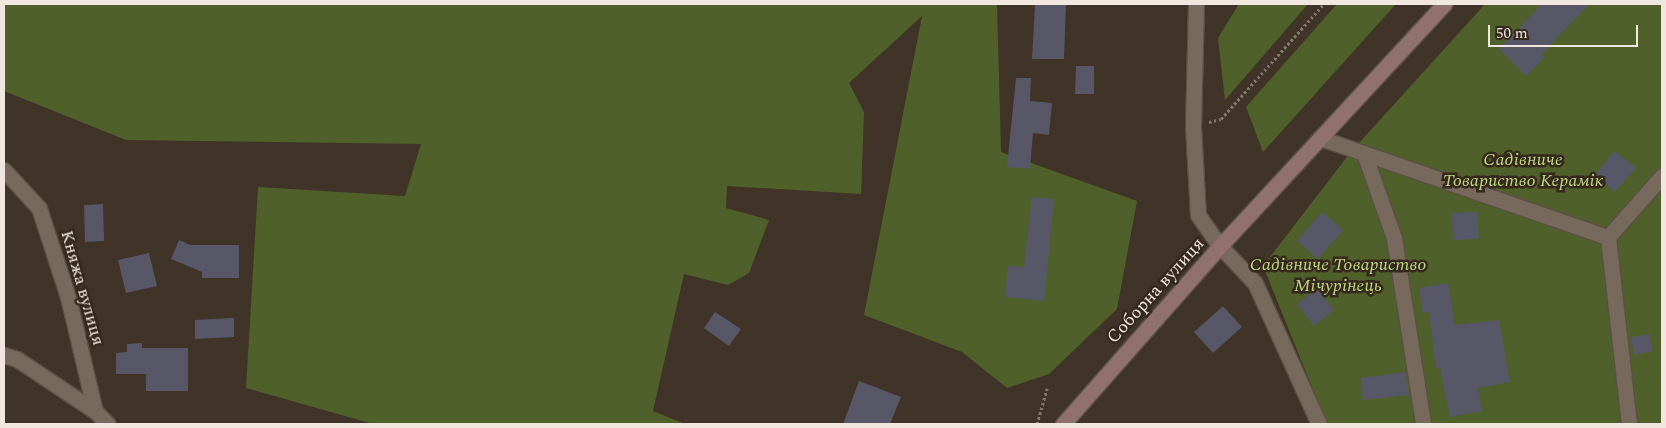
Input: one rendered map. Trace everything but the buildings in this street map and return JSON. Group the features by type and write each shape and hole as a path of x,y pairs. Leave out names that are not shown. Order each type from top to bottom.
{"main road":[{"path":"1220,246 1444,4"},
{"name":"Соборна вулиця","path":"1063,424 1220,246"}],"street":[{"path":"1196,4 1193,126 1198,214 1220,246"},
{"path":"1320,138 1608,236"},
{"path":"1364,153 1394,238 1423,424"},
{"name":"Княжа вулиця","path":"4,170 39,208 68,298 95,411"},
{"path":"1629,424 1608,236 1662,176"},
{"name":"Соборна вулиця","path":"1220,246 1255,283 1319,424"},
{"path":"4,355 17,359 95,411 108,424"}],"path":[{"path":"1193,126 1221,119 1324,4"},
{"path":"1037,424 1047,388"}],"green space":[{"path":"4,4 997,4 1001,152 1137,201 1117,309 1049,374 1007,388 962,352 864,315 922,16 849,83 864,112 861,194 727,186 726,208 769,220 749,273 728,285 684,274 653,411 685,424 373,424 246,388 258,187 405,196 421,144 126,140 4,91"},
{"path":"1239,4 1308,4 1225,100 1218,38"},
{"path":"1337,4 1396,4 1263,152 1246,107"},
{"name":"Садівниче Товариство Керамік","path":"1485,4 1662,4 1662,424 1327,424 1263,266 1350,153"}],"park label":[{"name":"Садівниче Товариство Мічурінець","path":"1338,276"}]}
